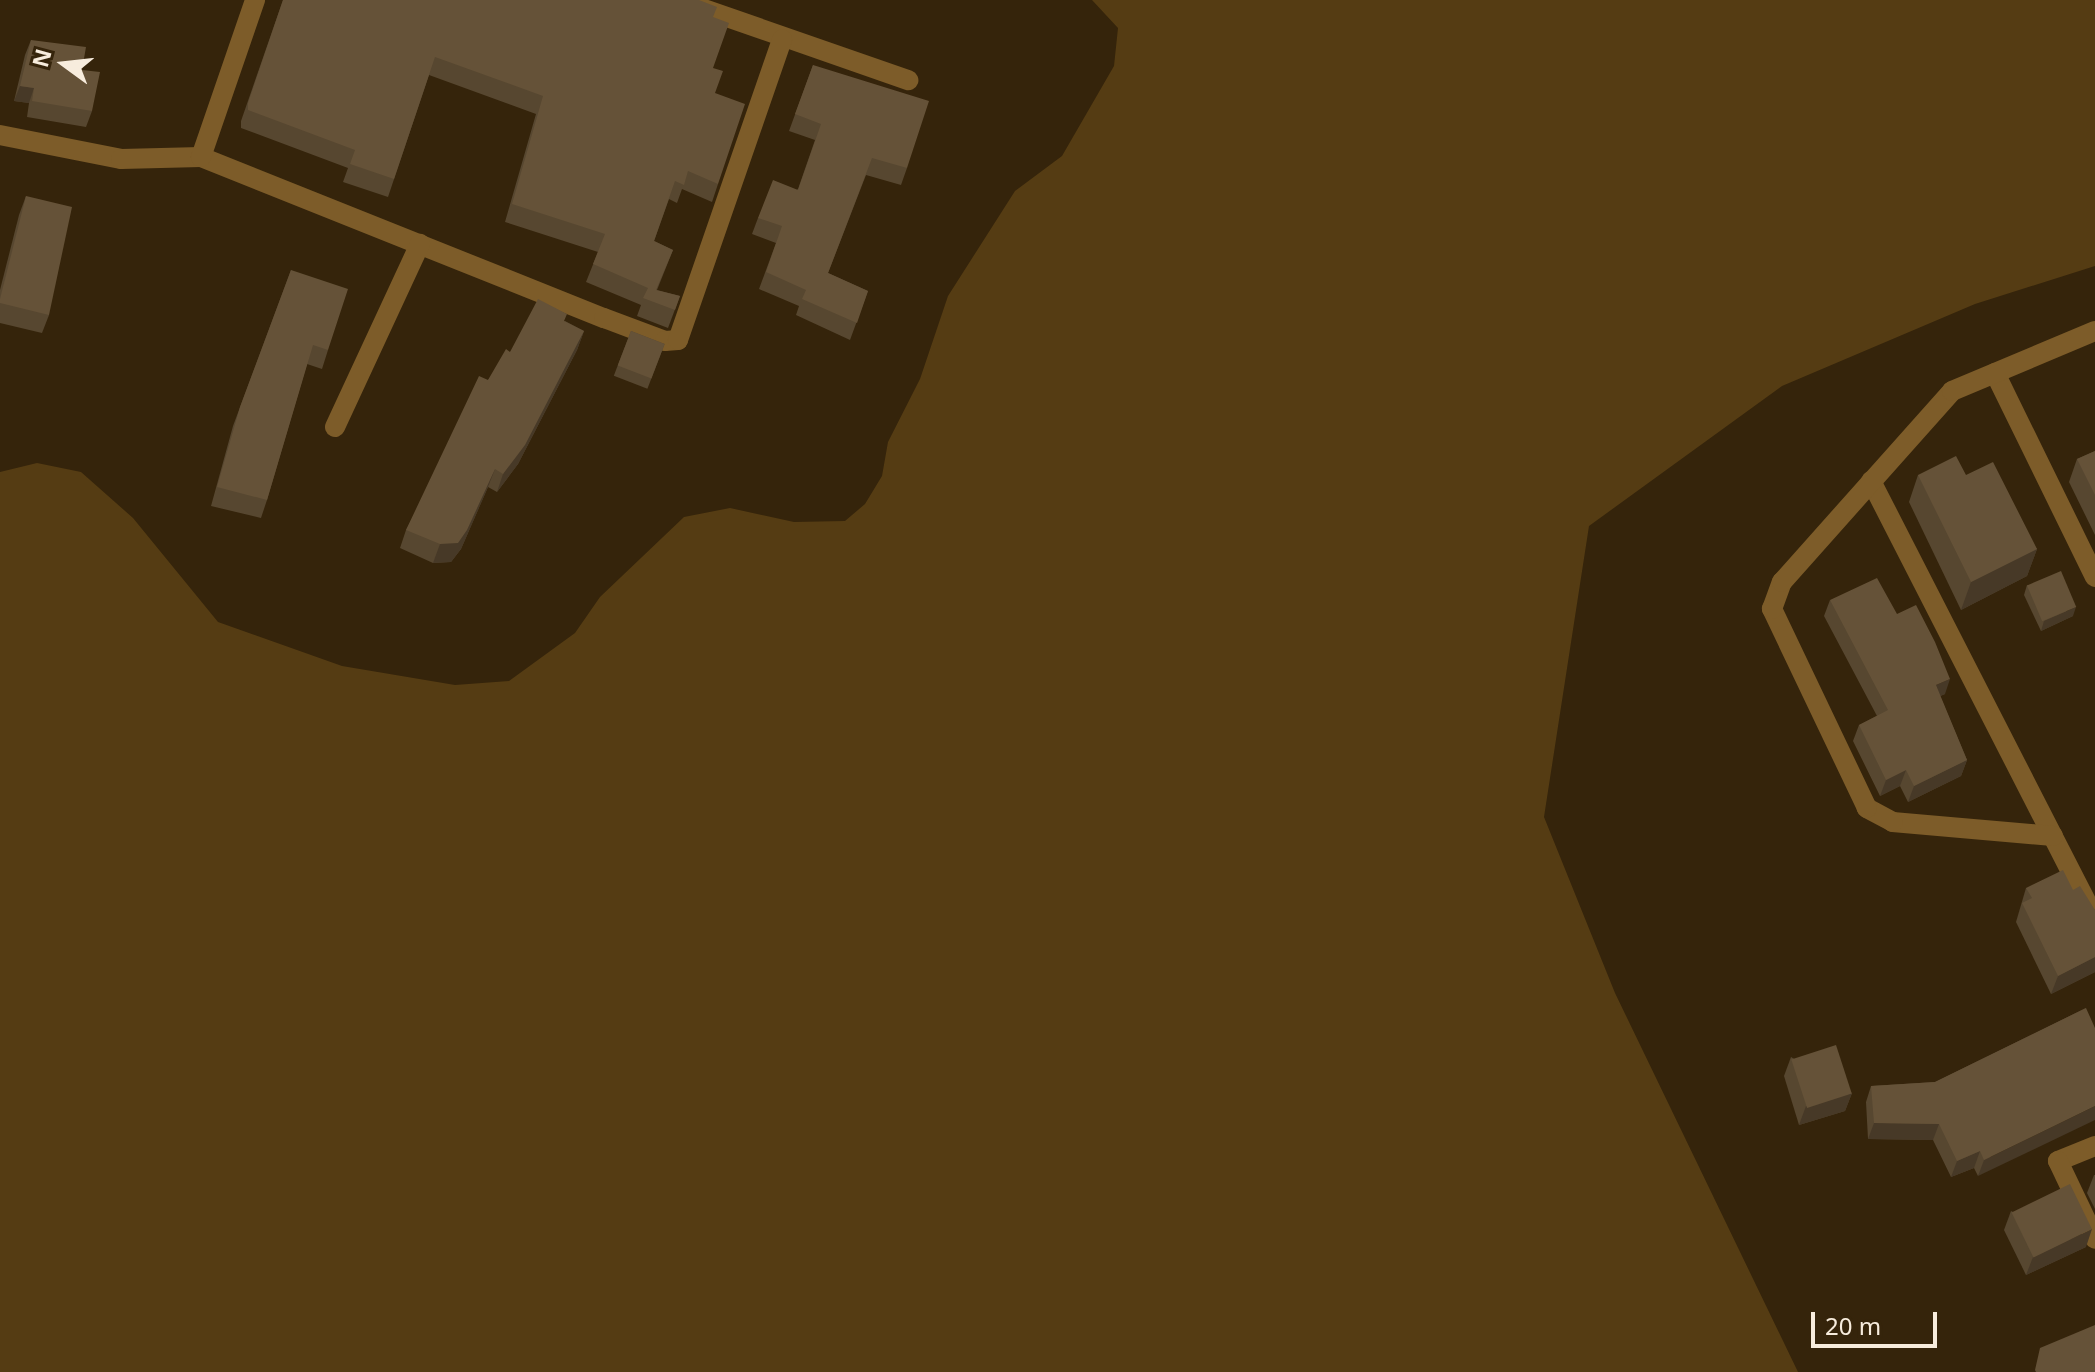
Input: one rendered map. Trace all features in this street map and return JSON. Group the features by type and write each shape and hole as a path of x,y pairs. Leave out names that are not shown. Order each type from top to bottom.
{"street":[{"path":"201,157 255,0"},
{"path":"678,0 782,39 908,80"},
{"path":"0,135 121,159 201,157 665,341 678,340 782,39"},
{"path":"335,427 420,244"},
{"path":"2053,836 1893,822 1867,808 1772,609 1782,582 1952,391 2095,331"},
{"path":"1995,373 2095,577"},
{"path":"1871,481 2095,918"},
{"path":"2095,1146 2058,1161 2095,1239"}],"shaded area":[{"path":"1092,0 2095,0 2095,266 1975,304 1782,386 1589,526 1544,817 1615,993 1798,1372 0,1372 0,472 37,463 81,472 133,518 218,622 342,666 455,685 509,681 575,633 600,597 684,517 730,508 794,522 845,521 865,504 882,476 888,442 920,379 948,296 1015,191 1062,156 1114,66 1118,28"}],"building":[{"path":"283,0 699,0 717,7 713,17 729,23 713,68 723,71 715,93 745,104 718,184 688,171 684,185 675,181 654,241 673,250 656,290 680,296 675,310 643,298 648,288 593,264 605,234 512,204 543,96 435,57 394,179 350,164 355,150 248,110"},
{"path":"31,40 86,47 82,70 100,72 92,111 32,101 34,88 20,86"},
{"path":"813,65 929,101 907,168 872,158 828,273 868,291 857,323 802,299 806,290 766,272 782,226 758,218 773,180 798,190 821,124 795,114"},
{"path":"26,196 72,207 49,315 0,303"},
{"path":"291,270 348,289 328,350 313,345 267,500 217,487 240,407"},
{"path":"538,299 567,314 564,321 584,331 525,445 503,474 495,469 458,543 440,544 406,530 479,376 488,380 506,349 510,352"},
{"path":"631,331 665,344 651,378 618,366"},
{"path":"2095,451 2095,495 2077,459"},
{"path":"1956,456 1966,475 1993,462 2037,549 1971,582 1918,475"},
{"path":"2061,571 2076,607 2042,621 2027,585"},
{"path":"1877,578 1897,614 1916,605 1935,642 1950,679 1936,685 1967,760 1914,786 1906,770 1886,780 1859,725 1888,710 1830,600"},
{"path":"2063,870 2073,890 2080,886 2095,910 2095,957 2058,976 2022,903 2032,898 2026,888"},
{"path":"2086,1008 2095,1028 2095,1106 1984,1160 1980,1151 1957,1161 1939,1124 1874,1123 1871,1086 1935,1082"},
{"path":"1836,1045 1852,1094 1807,1108 1791,1060"},
{"path":"2070,1184 2092,1229 2033,1257 2012,1212"},
{"path":"2095,1325 2095,1372 2036,1372 2040,1348"}]}
